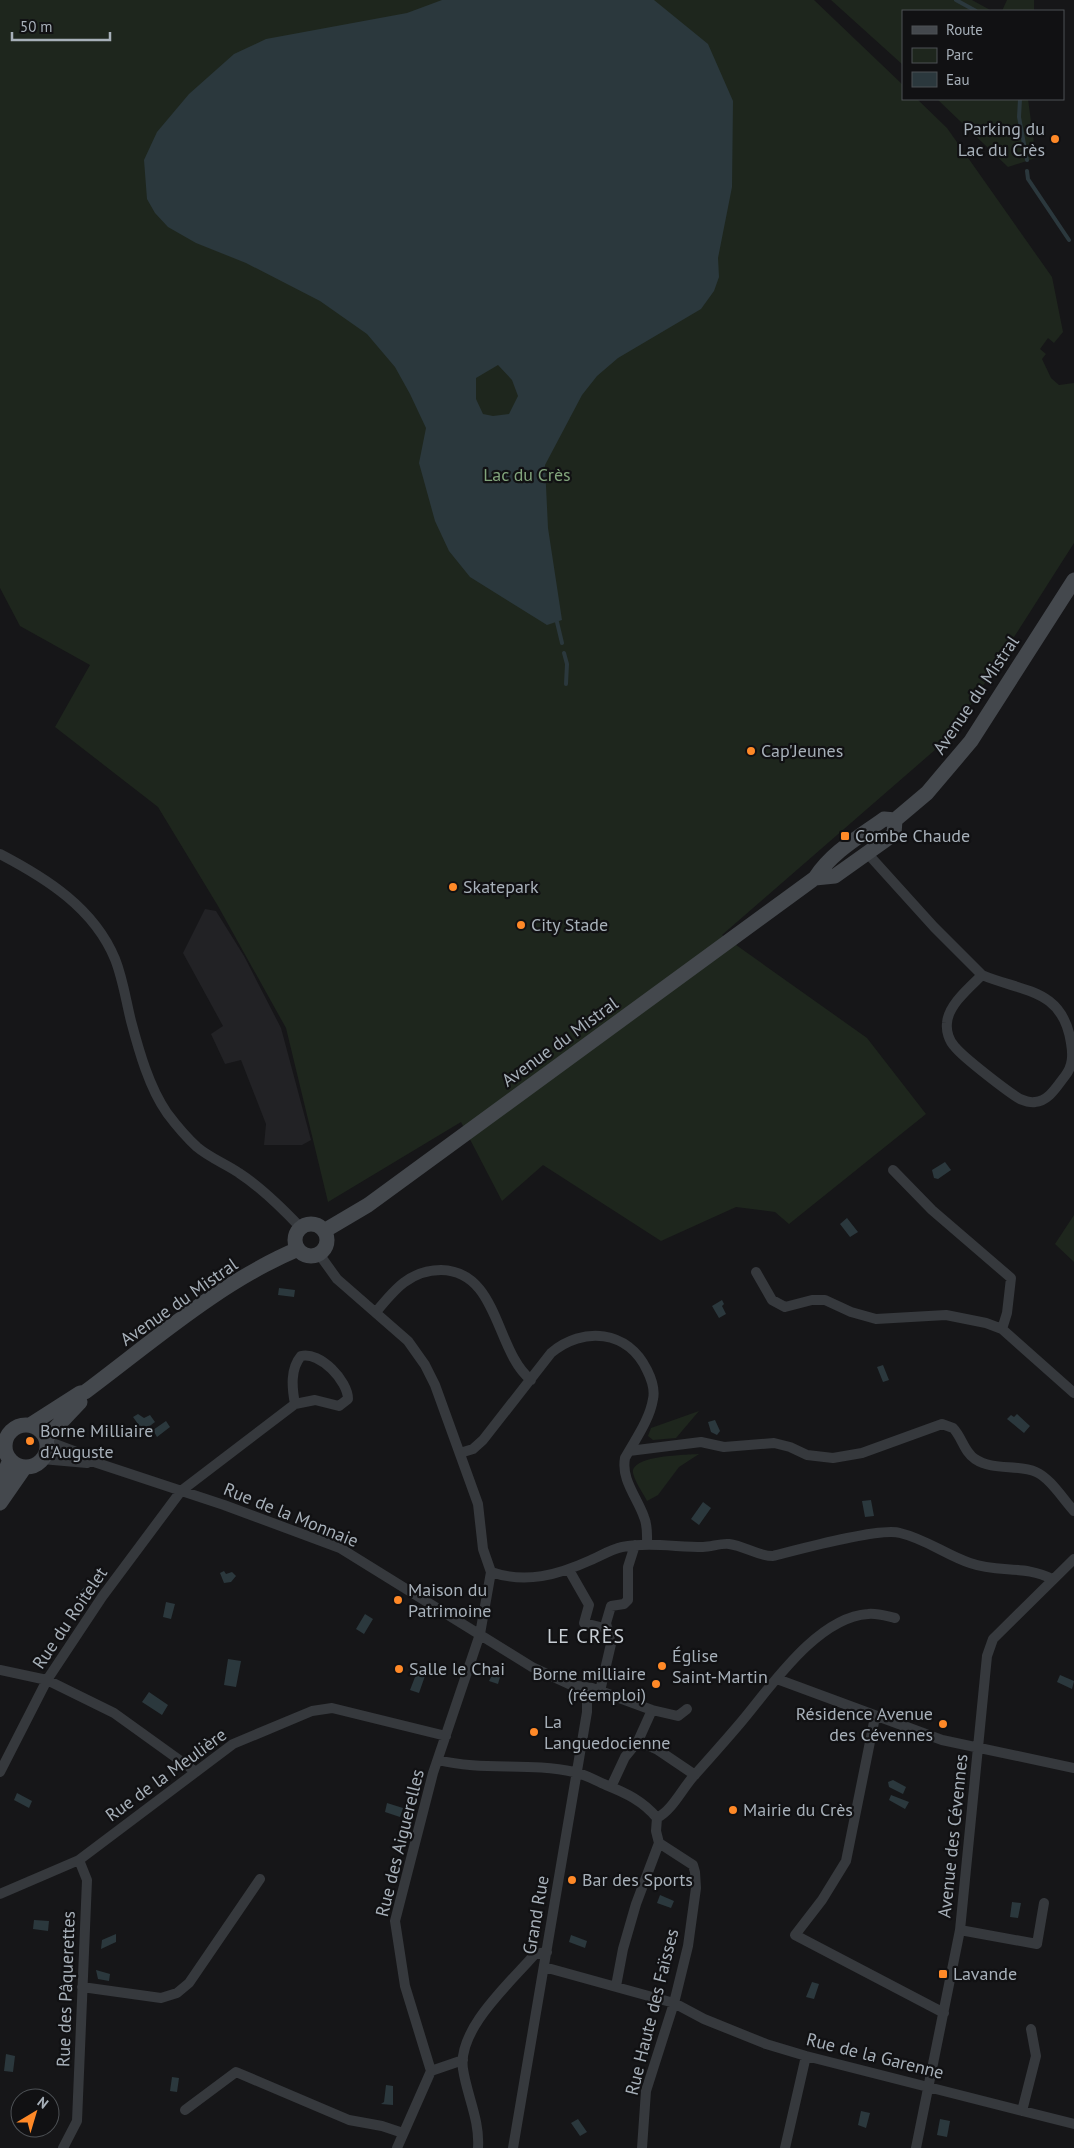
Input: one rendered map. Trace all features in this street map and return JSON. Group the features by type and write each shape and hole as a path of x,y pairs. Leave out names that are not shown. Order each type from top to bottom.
{"street":[{"name":"Avenue du Mistral","path":"324,1231 376,1199 815,878 826,862 850,843 884,819 895,820 927,793 971,741 1074,580"},
{"name":"Avenue du Mistral","path":"815,878 835,876 868,854 894,834 895,820"},
{"path":"0,854 54,884 84,913 105,940 118,970 137,1044 152,1082 166,1111 182,1131 197,1147 238,1172 264,1191 301,1228"},
{"path":"868,854 934,927 982,975 1021,986 1042,996 1053,1005 1065,1021 1073,1056 1068,1072 1050,1095 1043,1100 1035,1102 1019,1098 955,1047 948,1036 948,1015 962,995 982,975"},
{"path":"893,1170 932,1210 1010,1278 1007,1313 1002,1329"},
{"path":"312,1225 324,1231 327,1241 319,1254 310,1256 298,1250 296,1236 301,1228 312,1225"},
{"name":"Avenue du Mistral","path":"30,1425 80,1393 85,1392 228,1288 280,1258 298,1250"},
{"path":"319,1254 336,1279 408,1341 426,1365 478,1504 483,1549 491,1572 511,1578 529,1579 569,1570 620,1547 634,1545 705,1547 728,1544 751,1550 761,1556 773,1556 864,1536 897,1532 919,1538 970,1563 989,1567 1028,1570 1052,1579"},
{"path":"376,1312 402,1282 414,1274 429,1270 445,1270 462,1275 482,1291 515,1362 531,1380"},
{"path":"756,1272 772,1300 784,1307 812,1300 825,1300 851,1312 876,1320 946,1315 986,1323 1002,1329 1074,1393"},
{"path":"460,1454 473,1449 484,1440 552,1353 568,1340 590,1335 610,1338 628,1346 644,1364 650,1375 654,1398 623,1467 625,1477 644,1517 647,1545"},
{"path":"308,1354 321,1359 343,1383 348,1393 348,1399 339,1406 315,1400 295,1404 292,1390 294,1368 301,1356 308,1354"},
{"name":"Avenue du Mistral","path":"46,1440 84,1398 85,1392"},
{"name":"Rue du Roitelet","path":"0,1772 47,1680 102,1597 181,1491 295,1404"},
{"path":"629,1451 701,1442 724,1447 774,1443 807,1454 833,1458 862,1453 942,1424 953,1428 967,1451 976,1460 990,1465 1030,1470 1041,1474 1074,1511"},
{"path":"0,1482 5,1453 6,1427 30,1425 40,1430 46,1440 46,1451 42,1460 34,1465 25,1467 0,1502"},
{"name":"Rue de la Monnaie","path":"46,1440 87,1456 91,1461 340,1548 532,1667 571,1685 600,1691 652,1710 678,1716 687,1709"},
{"path":"5,1453 25,1467"},
{"name":"Rue de la Monnaie","path":"42,1460 87,1463 91,1461"},
{"path":"600,1691 611,1644 606,1623 611,1606 624,1604 628,1600 628,1567 634,1545"},
{"name":"Avenue des Cévennes","path":"916,2148 930,2087 960,1930 987,1656 990,1644 1052,1579 1072,1563"},
{"path":"569,1570 589,1605 584,1623 608,1629"},
{"name":"Rue des Aiguerelles","path":"431,2070 405,1986 395,1922 438,1760 480,1634 491,1572"},
{"path":"616,1986 623,1949 636,1904 659,1843 656,1831 657,1818 667,1810 804,1649 842,1622 868,1614 894,1618"},
{"path":"0,1670 47,1680 114,1713 196,1772"},
{"path":"777,1679 874,1717 942,1740 1074,1768"},
{"name":"Grand Rue","path":"512,2148 587,1712 588,1688"},
{"name":"Rue de la Meulière","path":"0,1894 78,1860 233,1744 312,1711 332,1708 446,1736"},
{"path":"611,1787 625,1757 638,1741 652,1710"},
{"path":"874,1717 846,1861 822,1900 796,1935 944,2013"},
{"path":"638,1741 658,1750 695,1775"},
{"path":"438,1760 471,1766 535,1768 576,1772 636,1799 657,1818"},
{"name":"Rue Haute des Faïsses","path":"642,2148 646,2091 674,2003 688,1946 696,1888 693,1865 659,1843"},
{"name":"Rue des Pâquerettes","path":"63,2148 77,2121 87,1880 78,1860"},
{"path":"82,1987 161,1998 177,1993 189,1983 260,1878"},
{"path":"960,1930 1037,1944 1044,1903"},
{"path":"478,2148 479,2133 462,2068 463,2050 482,2014 535,1954 547,1952"},
{"name":"Rue de la Garenne","path":"544,1968 674,2003 713,2023 766,2044 806,2056 1074,2124"},
{"path":"1022,2111 1036,2056 1031,2029"},
{"path":"785,2148 806,2056"},
{"path":"397,2148 431,2070 462,2060"},
{"path":"185,2110 236,2072 349,2120 382,2126 403,2133"}],"shaded area":[{"path":"205,909 216,911 244,956 281,1028 311,1140 302,1145 264,1145 266,1124 241,1060 225,1064 211,1034 223,1026 183,953"}],"green space":[{"name":"Lac du Crès","path":"0,0 814,0 902,84 902,100 918,100 947,128 1052,277 1063,332 1054,343 1048,338 1040,349 1046,354 1042,359 1051,378 1059,385 1074,383 1074,543 951,736 722,935 867,1038 926,1114 789,1224 775,1212 736,1207 661,1241 543,1165 502,1201 461,1122 328,1202 286,1028 218,906 158,807 55,727 90,665 20,626 0,588"},
{"path":"831,0 972,0 990,10 902,10 902,64"},
{"path":"1007,0 1034,0 1034,10 1002,10"},
{"path":"938,100 1028,100 1036,158 1008,167"},
{"path":"1074,1215 1074,1262 1055,1244"},
{"path":"699,1411 676,1438 653,1440 648,1436 651,1428"},
{"path":"699,1454 679,1467 658,1495 647,1501 634,1476 635,1467 650,1459"}],"water":[{"name":"Lac du Crès","path":"442,0 654,0 708,44 733,101 732,187 718,258 719,277 714,291 701,309 618,358 597,376 582,395 545,465 548,528 562,620 547,625 470,577 449,551 435,521 419,463 426,428 395,367 367,334 320,301 246,263 196,243 168,227 155,213 147,199 144,160 157,132 189,94 234,54 266,39 407,13","holes":["498,365 512,380 518,396 509,414 493,416 483,414 476,399 476,378"]},
{"path":"945,1162 951,1170 938,1179 934,1178 932,1170"},
{"path":"847,1218 858,1232 850,1237 840,1224"},
{"path":"279,1288 295,1290 294,1297 278,1295"},
{"path":"722,1300 724,1304 722,1306 726,1314 719,1318 712,1306"},
{"path":"883,1365 889,1380 883,1382 877,1367"},
{"path":"138,1414 144,1418 150,1415 155,1422 143,1431 133,1417"},
{"path":"1017,1414 1030,1426 1024,1433 1007,1419 1011,1415 1014,1417"},
{"path":"715,1420 720,1431 717,1435 711,1432 708,1422"},
{"path":"166,1421 170,1427 157,1437 153,1430"},
{"path":"871,1500 874,1516 865,1517 862,1501"},
{"path":"703,1502 711,1508 699,1525 691,1519"},
{"path":"224,1571 226,1574 232,1572 236,1576 231,1582 224,1583 220,1573"},
{"path":"92,1579 98,1584 90,1597 79,1593"},
{"path":"166,1602 175,1604 171,1619 163,1617"},
{"path":"365,1614 373,1619 364,1634 356,1629"},
{"path":"228,1659 241,1661 236,1687 224,1685"},
{"path":"496,1668 502,1670 498,1684 489,1681"},
{"path":"417,1672 426,1673 419,1693 410,1690"},
{"path":"1060,1675 1074,1681 1072,1689 1057,1682"},
{"path":"149,1692 168,1705 162,1715 142,1702"},
{"path":"893,1780 906,1787 903,1794 889,1787 888,1782"},
{"path":"17,1793 32,1801 29,1808 14,1800"},
{"path":"891,1795 909,1802 905,1809 889,1800"},
{"path":"387,1803 403,1808 400,1817 385,1812"},
{"path":"660,1895 674,1901 671,1908 657,1903"},
{"path":"1012,1902 1021,1903 1018,1918 1010,1917"},
{"path":"34,1920 49,1921 48,1931 33,1929"},
{"path":"116,1934 116,1942 101,1949 102,1940"},
{"path":"571,1935 587,1941 585,1948 569,1942"},
{"path":"96,1970 110,1974 109,1981 98,1979"},
{"path":"812,1982 819,1984 814,1999 806,1997"},
{"path":"6,2054 15,2056 13,2072 4,2071"},
{"path":"172,2077 179,2078 177,2092 170,2091"},
{"path":"386,2085 393,2086 393,2105 381,2104 384,2102"},
{"path":"861,2111 870,2113 866,2128 858,2125"},
{"path":"578,2119 587,2132 580,2136 571,2123"},
{"path":"940,2119 950,2121 947,2137 937,2135"}],"waterway":[{"path":"956,0 974,10"},
{"path":"1020,100 1019,117 1027,160"},
{"path":"1027,171 1028,179 1069,240"},
{"path":"557,622 562,643"},
{"path":"564,653 567,664 566,684"}],"place":[{"name":"Parking du Lac du Crès","path":"1055,139"},
{"name":"Cap'Jeunes","path":"751,751"},
{"name":"Combe Chaude","path":"845,836"},
{"name":"Skatepark","path":"453,887"},
{"name":"City Stade","path":"521,925"},
{"name":"Borne Milliaire d'Auguste","path":"30,1441"},
{"name":"Maison du Patrimoine","path":"398,1600"},
{"name":"Église Saint-Martin","path":"662,1666"},
{"name":"Salle le Chai","path":"399,1669"},
{"name":"Borne milliaire (réemploi)","path":"656,1684"},
{"name":"Résidence Avenue des Cévennes","path":"943,1724"},
{"name":"La Languedocienne","path":"534,1732"},
{"name":"Mairie du Crès","path":"733,1810"},
{"name":"Bar des Sports","path":"572,1880"},
{"name":"Lavande","path":"943,1974"}],"district":[{"name":"LE CRÈS","path":"586,1636"}]}
